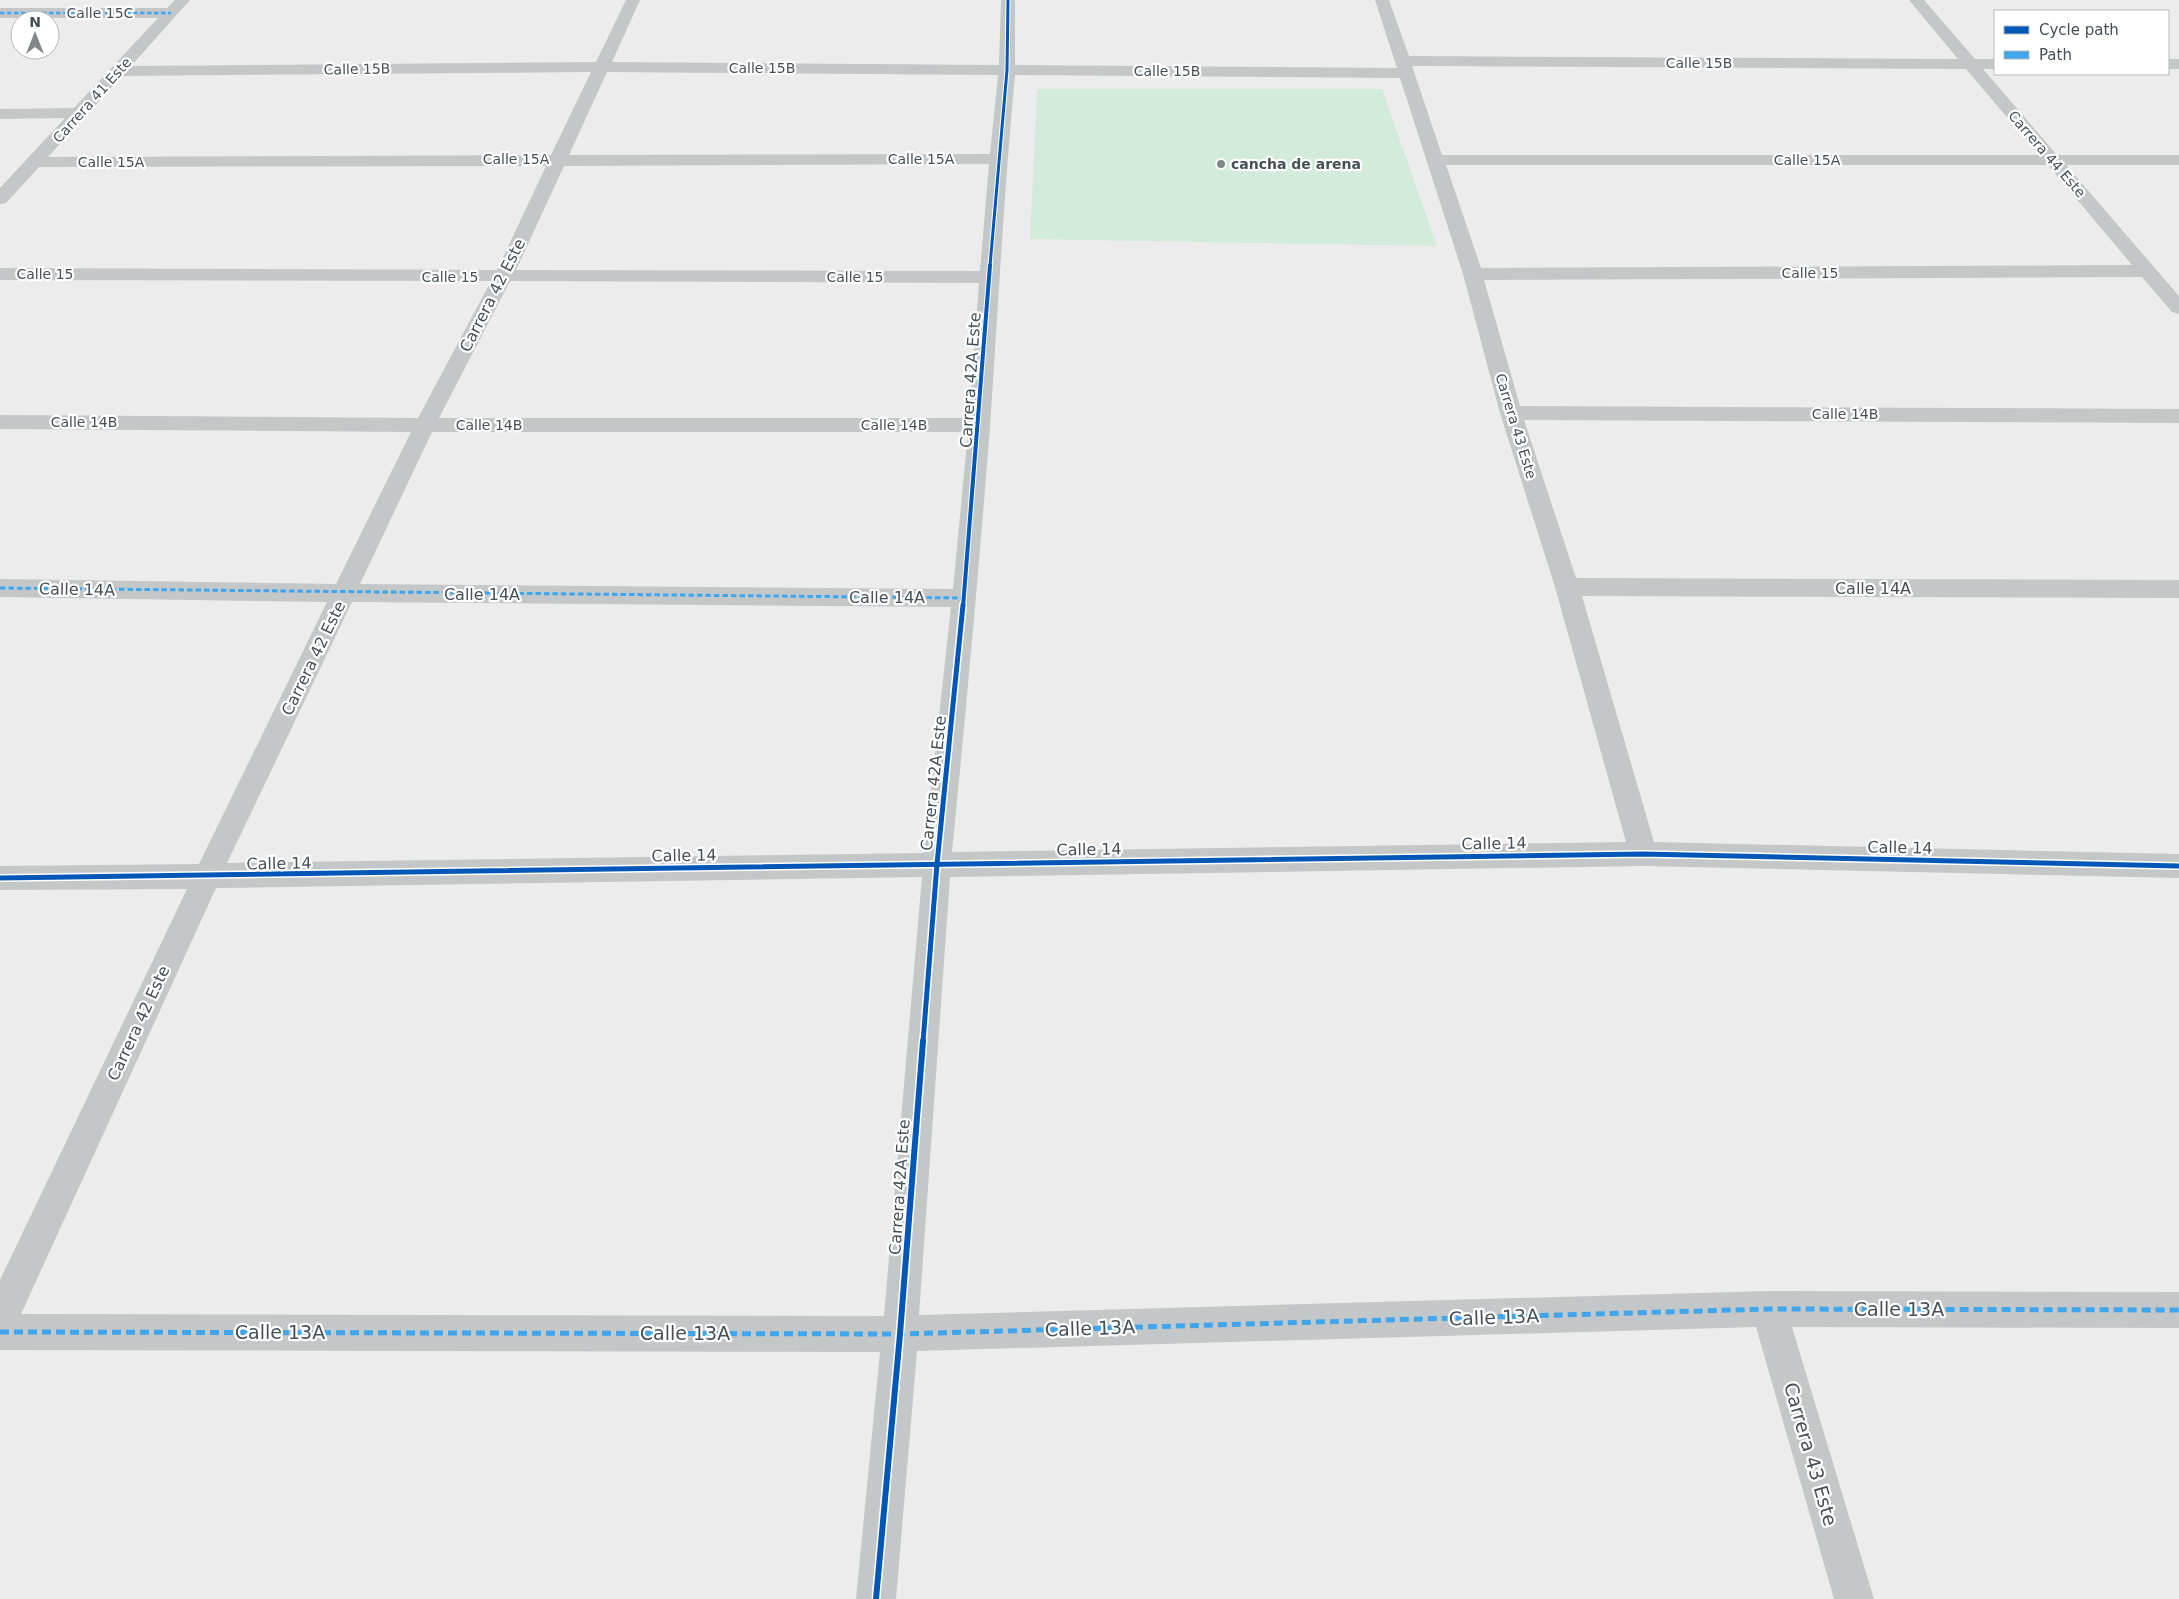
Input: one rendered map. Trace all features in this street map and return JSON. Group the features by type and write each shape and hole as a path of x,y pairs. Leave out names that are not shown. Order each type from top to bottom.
{"street":[{"name":"Carrera 41 Este","path":"0,199 183,0"},
{"name":"Carrera 42 Este","path":"0,1319 207,876 425,425 503,277 633,0"},
{"name":"Carrera 42A Este","path":"876,1599 900,1334 937,864 964,598 979,425 998,159 1007,70 1008,0"},
{"name":"Carrera 43 Este","path":"1382,0 1472,274 1511,413 1567,587 1643,854"},
{"name":"Carrera 44 Este","path":"1916,0 2179,308"},
{"name":"Calle 15C","path":"0,13 171,13"},
{"name":"Calle 15B","path":"118,71 601,66 1007,70 1994,64"},
{"path":"0,114 78,113"},
{"name":"Calle 15A","path":"35,162 998,159"},
{"name":"Calle 15A","path":"1434,160 2179,160"},
{"name":"Calle 15","path":"0,274 990,277"},
{"name":"Calle 15","path":"1472,274 2152,277 2179,282"},
{"name":"Calle 14B","path":"1511,413 2179,416"},
{"name":"Calle 14B","path":"0,422 425,425 979,425"},
{"name":"Calle 14A","path":"1567,587 2179,589"},
{"name":"Calle 14A","path":"0,588 964,598"},
{"name":"Calle 14","path":"0,878 1643,854 2179,866"},
{"name":"Carrera 43 Este","path":"1769,1309 1854,1599"},
{"name":"Calle 13A","path":"0,1332 900,1334 1769,1309 2179,1310"}],"green space":[{"name":"cancha de arena","path":"1037,89 1382,89 1437,246 1030,239"}],"marked path":[{"path":"0,13 171,13"},
{"path":"0,588 964,598"},
{"path":"0,1332 900,1334 1769,1309 2179,1310"}],"cycle path":[{"path":"876,1599 900,1334 937,864 964,598 979,425 998,159 1007,70 1008,0"},
{"path":"0,878 1643,854 2179,866"}],"place":[{"name":"cancha de arena","path":"1221,164"}]}
